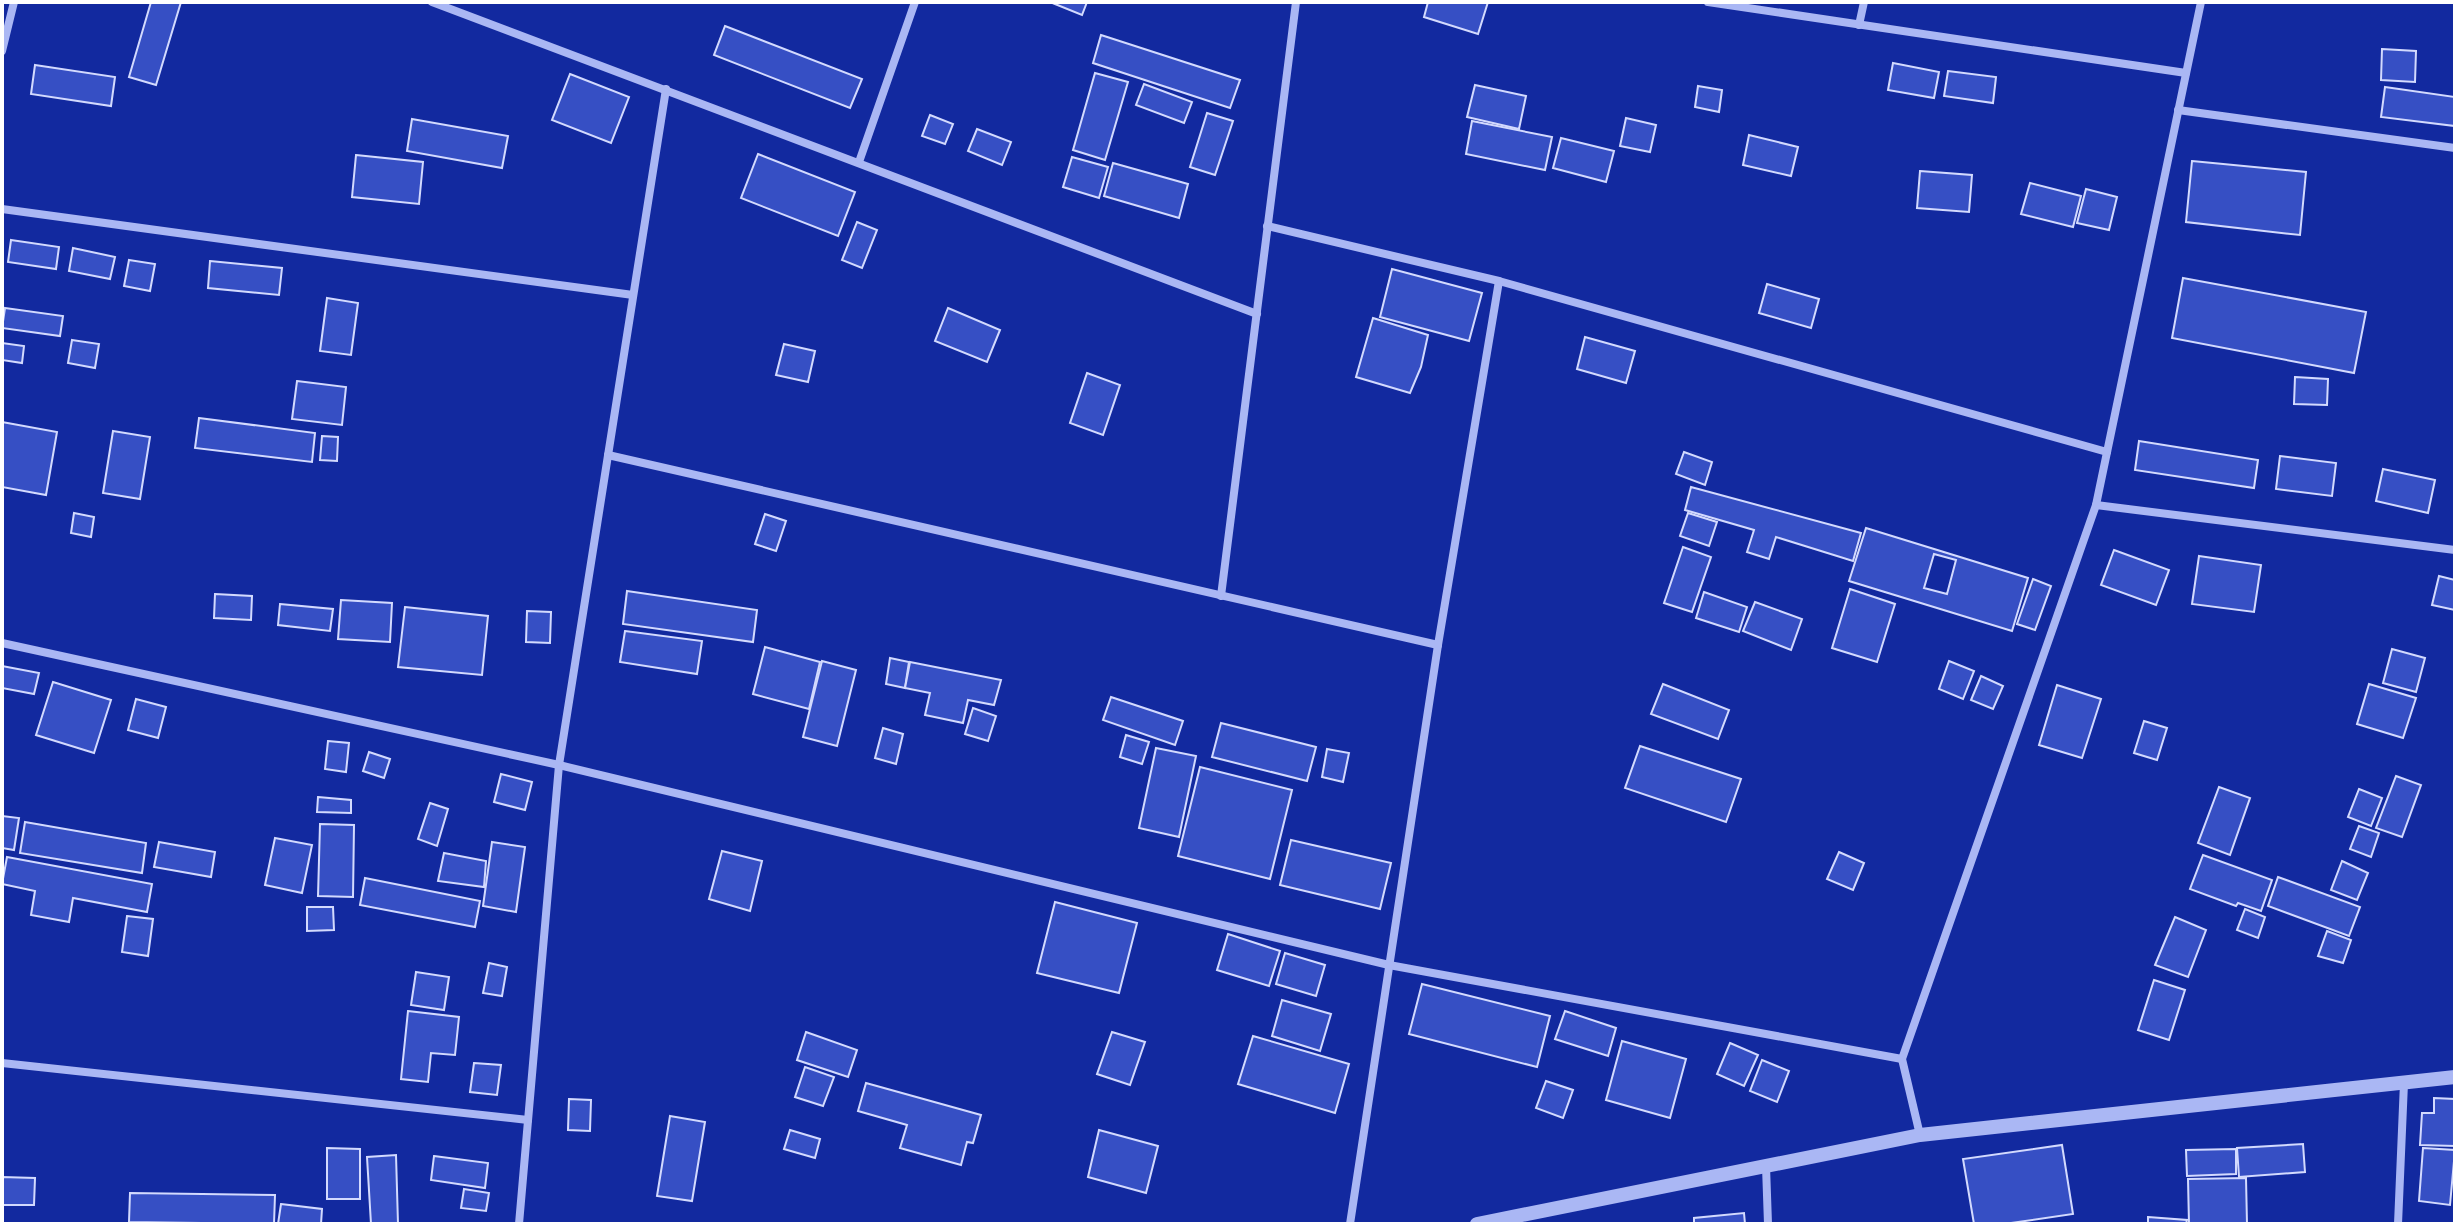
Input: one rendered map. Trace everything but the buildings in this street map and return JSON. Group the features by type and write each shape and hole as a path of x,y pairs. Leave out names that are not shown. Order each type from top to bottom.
{"street":[{"path":"2,51 14,2"},
{"path":"432,2 1257,314"},
{"path":"859,162 915,2"},
{"path":"1221,596 1296,2"},
{"path":"1708,2 2186,73"},
{"path":"1859,25 1864,2"},
{"path":"1920,1135 1902,1059 2096,505 2201,2"},
{"path":"519,1224 559,765 666,89"},
{"path":"2178,110 2455,148"},
{"path":"2,209 633,295"},
{"path":"1267,226 1499,281 2107,452"},
{"path":"1350,1224 1438,645 1499,281"},
{"path":"608,455 1438,645"},
{"path":"2096,505 2455,550"},
{"path":"2,643 559,765 1389,965 1902,1059"},
{"path":"2,1063 528,1120"},
{"path":"1477,1224 1920,1135 2455,1077"},
{"path":"2398,1224 2404,1083"},
{"path":"1766,1166 1768,1224"}]}
